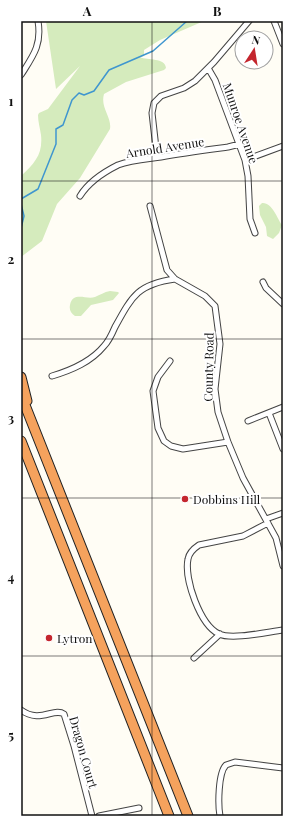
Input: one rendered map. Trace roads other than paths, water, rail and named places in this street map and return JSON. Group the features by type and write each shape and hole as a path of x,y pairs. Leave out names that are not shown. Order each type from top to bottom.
{"highway":[{"path":"21,377 30,418"},
{"path":"21,395 188,816"},
{"path":"21,441 169,816"}],"street":[{"path":"21,75 33,57 38,44 40,36 38,21"},
{"path":"157,157 152,113 154,103 161,96 192,84 249,21"},
{"path":"274,21 283,44"},
{"name":"Munroe Avenue","path":"208,68 216,80 246,160 250,219 255,234"},
{"name":"Arnold Avenue","path":"80,196 89,185 119,165 133,161 240,144"},
{"path":"246,160 283,146"},
{"name":"County Road","path":"150,206 165,265 170,274 175,279 209,299 217,310 220,344 215,395 218,412 242,478 267,521 278,545 283,566"},
{"path":"52,376 79,367 102,349 138,291 153,283 175,279"},
{"path":"263,282 266,288 283,304"},
{"path":"170,362 158,377 153,391 158,428 164,440 171,446 183,449 228,442"},
{"path":"248,421 283,407"},
{"path":"269,413 283,449"},
{"path":"283,512 243,536 198,545 189,555 187,571 194,599 209,626 220,634 235,636 283,630"},
{"path":"194,658 220,634"},
{"name":"Dragon Court","path":"21,710 36,716 58,712 64,714 92,816"},
{"path":"220,816 219,802 222,772 226,765 235,762 283,768"},
{"path":"99,816 139,808"}],"waterway":[{"path":"21,199 38,189 56,144 56,129 63,125 72,100 79,93 84,95 94,91 109,70 153,51 187,21"},
{"path":"21,204 24,216 21,228"}],"place":[{"name":"Dobbins Hill","path":"185,499"},
{"name":"Lytron","path":"49,638"}]}
